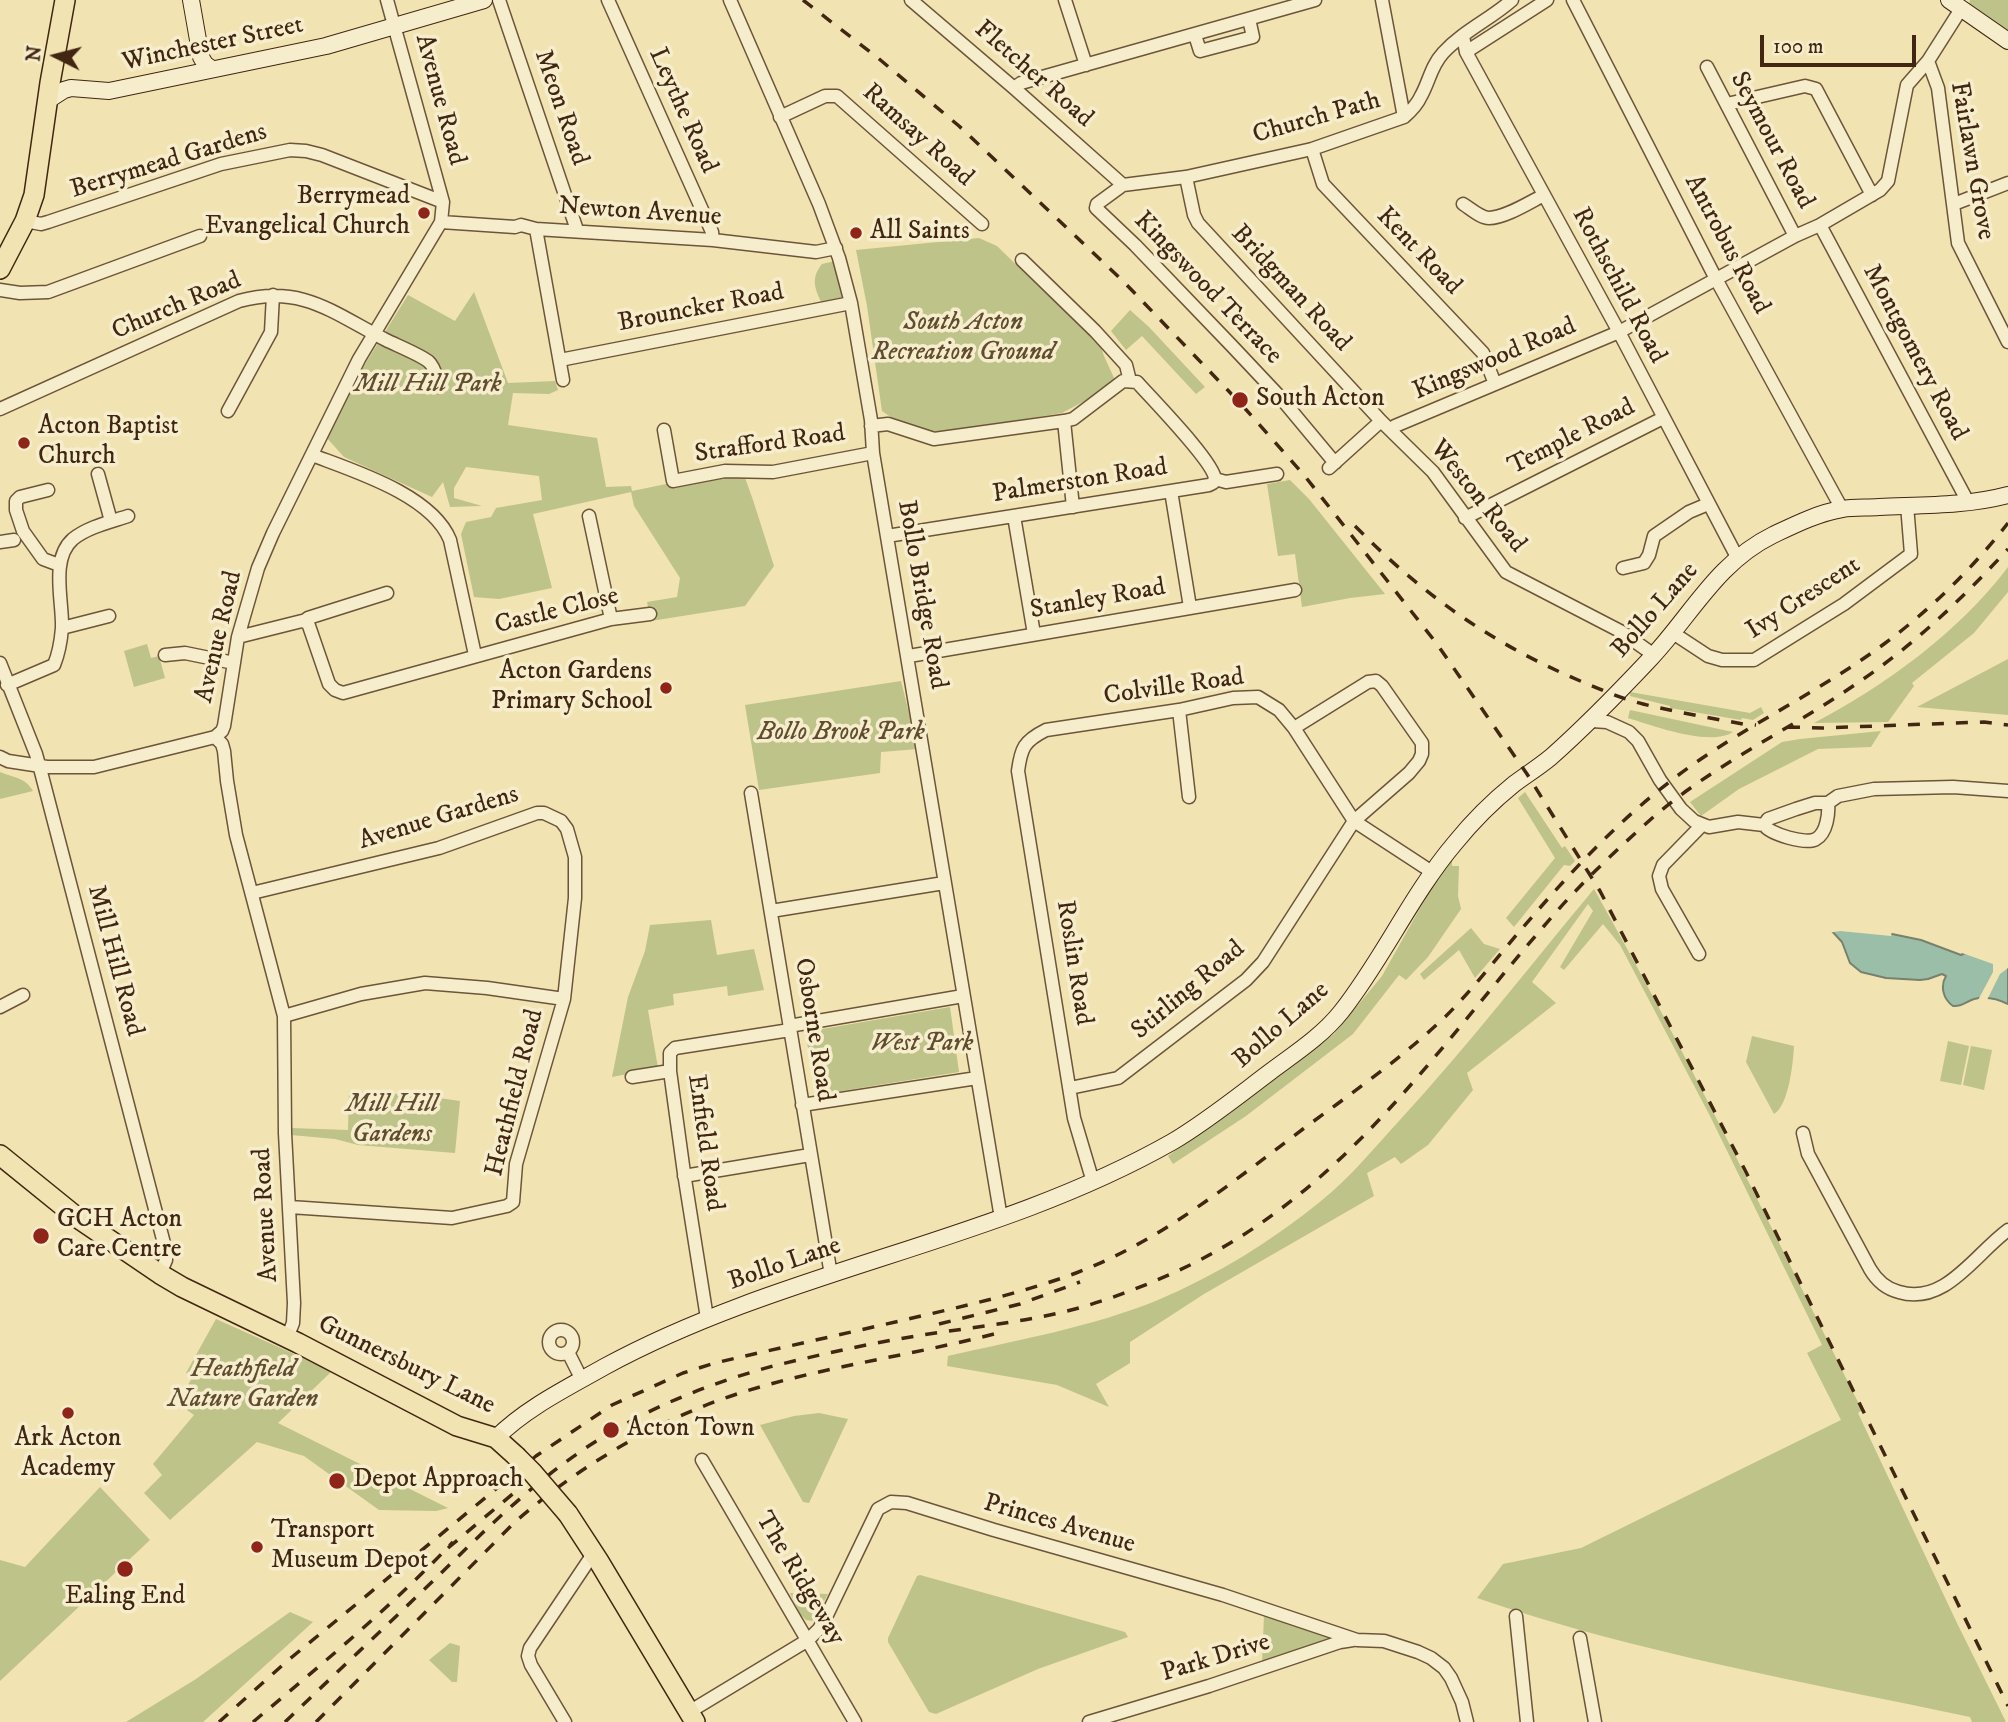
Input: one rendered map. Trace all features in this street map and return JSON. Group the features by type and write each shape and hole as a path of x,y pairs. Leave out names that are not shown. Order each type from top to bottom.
{"main road":[{"path":"0,269 25,221 34,195 65,0"},
{"name":"Gunnersbury Lane","path":"0,1154 79,1219 160,1274 457,1426 496,1438 532,1472 568,1514 692,1717"}],"street":[{"path":"191,0 207,63"},
{"name":"Avenue Road","path":"287,1338 293,1323 285,1133 284,1016 236,835 218,740 224,726 238,637 258,568 273,533 359,359 441,222 443,202 387,0"},
{"name":"Winchester Street","path":"47,101 64,90 109,91 191,75 207,63 326,46 484,0"},
{"name":"Meon Road","path":"499,0 577,230"},
{"name":"Leythe Road","path":"608,0 712,232 713,240"},
{"name":"Bollo Bridge Road","path":"730,0 836,248 851,303 873,453 1001,1218"},
{"name":"Fletcher Road","path":"911,0 1123,185"},
{"path":"1065,0 1086,65"},
{"path":"1014,88 1021,83 1315,0"},
{"path":"1382,0 1404,117"},
{"name":"Church Path","path":"1123,185 1186,177 1312,149 1404,117 1415,107 1423,94 1427,80 1441,55 1513,0"},
{"name":"Antrobus Road","path":"1573,0 1716,279 1842,509"},
{"path":"1466,52 1539,2"},
{"path":"1727,104 1805,86 1816,89 1872,195 1881,190 1888,181 1907,85 1928,61 1955,5 2008,41"},
{"path":"1195,35 1199,51 1253,37 1249,19"},
{"name":"Rothschild Road","path":"1463,36 1466,52 1619,332 1737,557"},
{"name":"Fairlawn Grove","path":"1928,61 1938,88 1958,243 2008,342"},
{"path":"53,65 80,89"},
{"name":"Seymour Road","path":"1707,67 1795,236"},
{"name":"Ramsay Road","path":"780,117 825,96 837,96 982,224"},
{"name":"Kent Road","path":"1312,149 1323,184 1483,353 1495,384"},
{"name":"Berrymead Gardens","path":"25,221 41,224 221,164 290,150 322,155 443,202"},
{"name":"Bridgman Road","path":"1186,177 1198,223 1386,426"},
{"path":"1954,204 2008,183"},
{"name":"Kingswood Terrace","path":"1123,185 1097,204 1096,208 1135,244 1280,397 1332,465"},
{"path":"1463,204 1489,218 1504,215 1544,195"},
{"name":"Kingswood Road","path":"1332,465 1386,426 1395,426 1619,332 1872,195"},
{"name":"Newton Avenue","path":"441,222 515,227 521,225 536,229 713,240 816,252 836,248"},
{"name":"Montgomery Road","path":"1820,225 1968,502"},
{"path":"536,229 563,380"},
{"path":"0,290 20,293 48,292 200,236"},
{"path":"1022,260 1096,331 1126,365 1130,380"},
{"path":"228,411 271,332 273,295"},
{"name":"Church Road","path":"0,409 239,301 273,295 311,301 430,363 440,387"},
{"name":"Brouncker Road","path":"559,360 851,303"},
{"path":"871,426 888,424 934,439 1063,421 1073,419 1123,382 1130,380 1137,382 1189,442 1212,469 1215,479"},
{"name":"Temple Road","path":"1465,518 1662,418"},
{"path":"1063,421 1073,507"},
{"name":"Weston Road","path":"1386,426 1433,472 1506,572 1620,631 1654,655"},
{"name":"Strafford Road","path":"664,430 673,481 725,471 773,472 873,453"},
{"path":"312,455 347,467 409,497 445,527 475,655"},
{"path":"98,474 111,521"},
{"name":"Palmerston Road","path":"887,536 1209,485 1215,479 1226,482 1277,474"},
{"path":"48,490 20,497 16,501 16,510 23,531 43,559 59,565"},
{"path":"1171,491 1190,607"},
{"name":"Bollo Lane","path":"496,1438 519,1418 646,1344 779,1291 1001,1218 1093,1182 1174,1141 1234,1100 1337,1017 1369,973 1432,872 1456,841 1513,785 1546,761 1592,721 1654,655 1703,592 1737,557 1767,538 1842,509 1968,502 2008,495"},
{"path":"1623,568 1644,563 1654,536 1689,512 1709,504"},
{"name":"Ivy Crescent","path":"1673,633 1708,656 1723,660 1754,660 1844,604 1911,554 1907,505"},
{"path":"8,685 54,664 59,652 62,628 59,565 71,541 84,532 128,516"},
{"path":"589,516 611,619"},
{"path":"1014,516 1034,634"},
{"path":"0,542 14,540"},
{"name":"Stanley Road","path":"909,656 1295,590"},
{"path":"238,637 304,621 387,593"},
{"name":"Castle Close","path":"304,621 309,623 313,632 329,684 343,693 611,619 650,614"},
{"path":"62,628 109,616"},
{"path":"165,655 185,653 234,663"},
{"name":"Mill Hill Road","path":"0,663 36,754 166,1251 160,1274"},
{"name":"Stirling Road","path":"1070,1088 1118,1078 1246,980 1263,962 1354,821 1409,773 1422,754 1422,743 1376,681 1368,682 1294,728"},
{"name":"Colville Road","path":"1021,751 1033,737 1046,730 1179,710 1233,698 1258,697 1279,710 1294,728 1354,821 1432,872"},
{"path":"1179,710 1189,797"},
{"path":"1592,721 1607,722 1629,732 1638,741 1657,776 1674,799 1687,815 1702,825 1718,827 1738,822 1764,825 1775,834 1815,840 1825,825 1829,813 1828,803"},
{"path":"0,757 39,766 80,768 218,740"},
{"name":"Roslin Road","path":"1021,751 1018,771 1074,1118 1093,1182"},
{"path":"1764,825 1776,815 1815,803 1828,803 1838,796 1885,788 1953,787 2008,790"},
{"name":"Osborne Road","path":"751,793 789,1028 789,1051 802,1105 831,1275"},
{"name":"Avenue Gardens","path":"252,893 439,848 522,817 544,813 561,821 567,829 575,857 575,898 566,979"},
{"path":"1699,954 1662,889 1659,876 1663,865 1702,825"},
{"path":"771,911 944,883"},
{"name":"Heathfield Road","path":"290,1207 452,1218 507,1206 513,1202 516,1164 564,999 566,979"},
{"path":"284,1016 361,994 425,983 487,988 564,999"},
{"path":"0,1007 23,995"},
{"path":"789,1028 964,996"},
{"name":"Enfield Road","path":"707,1318 684,1176 670,1053 675,1048 789,1028"},
{"path":"632,1077 670,1071"},
{"path":"802,1105 977,1078"},
{"path":"1803,1133 1808,1154 1870,1269 1883,1285 1891,1289 1915,1295 1941,1288 2008,1230"},
{"path":"684,1176 810,1155"},
{"path":"568,1352 582,1380"},
{"name":"The Ridgeway","path":"702,1460 855,1722"},
{"name":"Princes Avenue","path":"692,1717 807,1640 819,1629 878,1509 891,1502 907,1503 994,1531 1223,1595 1357,1640 1384,1642 1418,1652 1444,1668 1462,1702 1467,1722"},
{"path":"565,1722 528,1656 530,1648 593,1554"},
{"path":"1516,1616 1527,1722"},
{"path":"1580,1638 1595,1722"},
{"name":"Park Drive","path":"1089,1722 1209,1686 1340,1642 1357,1640"}],"green space":[{"path":"1970,0 2008,0 2008,31 1969,4"},
{"name":"South Acton Recreation Ground","path":"979,238 997,246 1038,286 1097,335 1115,380 1094,396 1062,413 937,434 892,418 882,411 856,250"},
{"path":"835,261 845,301 823,306 816,289 816,274 822,264"},
{"name":"Mill Hill Park","path":"474,292 508,383 555,381 558,390 549,394 513,393 508,425 597,438 606,487 631,486 632,491 725,472 743,472 774,566 745,606 651,621 647,602 677,597 680,578 634,506 631,492 533,514 552,588 499,599 474,597 461,534 466,522 491,517 496,508 542,500 539,476 466,467 454,488 454,498 482,506 450,507 443,482 432,497 344,457 326,437 357,377 408,295 455,321"},
{"path":"1130,310 1205,387 1196,394 1142,336 1126,350 1111,331"},
{"path":"1290,480 1309,499 1385,594 1302,607 1295,554 1278,556 1267,484"},
{"path":"2008,567 2008,592 1974,633 1912,683 1914,686 1888,722 1814,723 1868,692 1920,655 1989,591"},
{"path":"147,644 151,658 159,656 165,678 134,687 124,651"},
{"path":"2008,659 2008,715 1917,707"},
{"name":"Bollo Brook Park","path":"901,681 918,749 881,752 880,773 759,790 745,705"},
{"path":"1630,692 1750,713 1761,707 1764,713 1753,720 1741,720 1670,708 1630,696"},
{"path":"1630,710 1733,732 1711,737 1682,734 1628,718"},
{"path":"1881,731 1871,747 1818,749 1739,789 1701,816 1690,802 1782,742"},
{"path":"0,772 23,780 33,791 0,799"},
{"path":"1525,792 1562,848 1565,846 1575,861 1570,866 1564,865 1514,927 1506,918 1555,858 1518,798"},
{"path":"1452,857 1452,866 1459,866 1458,896 1461,909 1428,957 1406,980 1399,975 1353,1034 1246,1116 1173,1164 1168,1156 1334,1034 1382,976 1447,860"},
{"path":"1594,889 1698,1082 1862,1410 1858,1413 2006,1722 1972,1722 1970,1717 1660,1651 1477,1598 1503,1564 1581,1548 1841,1420 1807,1353 1822,1345 1710,1116 1620,945 1603,924 1564,970 1560,967 1593,911 1588,904 1532,982 1556,1003 1467,1073 1473,1090 1428,1145 1401,1164 1395,1157 1367,1173 1374,1196 1204,1294 1130,1342 1130,1363 1096,1384 1109,1407 1057,1385 947,1366 948,1356 1081,1325 1158,1300 1223,1268 1302,1216 1352,1173 1424,1093"},
{"path":"711,920 717,955 754,949 764,990 728,996 727,986 673,994 674,1005 648,1010 658,1068 612,1077 628,997 645,951 650,925"},
{"path":"1471,928 1484,944 1500,949 1475,978 1459,950 1424,980 1420,974"},
{"name":"West Park","path":"950,1007 959,1072 817,1095 805,1032"},
{"path":"1752,1036 1794,1046 1787,1093 1774,1114 1746,1062"},
{"path":"1948,1041 1969,1046 1961,1085 1940,1081"},
{"path":"1971,1046 1992,1050 1984,1090 1963,1085"},
{"name":"Mill Hill Gardens","path":"349,1091 418,1095 460,1101 455,1153 358,1145 335,1139 291,1135 291,1128 348,1130"},
{"name":"Heathfield Nature Garden","path":"216,1319 332,1371 278,1423 448,1508 436,1511 379,1510 304,1456 257,1442 170,1520 144,1493 162,1475 153,1464 194,1415 187,1410 189,1405 186,1403 191,1395 186,1388 192,1378 186,1373"},
{"path":"819,1413 848,1419 809,1503 803,1502 760,1425"},
{"path":"100,1487 150,1540 0,1681 0,1560 25,1567"},
{"path":"917,1576 1125,1632 1128,1637 1038,1669 936,1714 929,1712 888,1642"},
{"path":"790,1593 828,1594 812,1621 806,1620 800,1614"},
{"path":"290,1612 313,1622 203,1722 126,1722 196,1679"},
{"path":"1264,1615 1332,1634 1332,1643 1262,1664"},
{"path":"450,1643 460,1646 457,1682 452,1682 429,1660"}],"shaded area":[{"path":"1830,929 1868,929 1921,940 1961,955 1965,953 2008,962 2008,1004 1983,998 1953,1006 1945,996 1943,984 1946,976 1942,974 1920,980 1886,978 1861,972 1850,963 1842,942"}],"pier":[{"path":"1833,921 1892,931 1891,936 1840,931 1828,933 1827,926"},
{"path":"1970,949 2008,958 2008,968 2000,974 1986,1002 1977,1002 1993,972 1993,964 1962,953"}],"railway":[{"path":"803,0 959,126 1123,281 1241,404 1304,475 1437,644 1527,774 1600,891 1746,1172 2008,1706"},
{"path":"219,1722 286,1662 536,1456 612,1405 683,1373 715,1363 972,1304 1056,1280 1107,1260 1166,1228 1222,1190 1376,1075 1446,1016 1568,876 1658,791 1712,752 1828,682 1901,631 1966,572 2008,523"},
{"path":"1355,526 1380,551 1458,614 1486,633 1546,665 1634,702 1756,725"},
{"path":"285,1722 523,1496 597,1441 642,1416 697,1391 773,1366 883,1342 1012,1322 1079,1308 1122,1294 1190,1265 1246,1233 1296,1197 1342,1157 1425,1069 1556,912 1650,820 1724,765 1830,701 1897,654 1936,621 2008,549"},
{"path":"1788,727 1984,722 2008,725"},
{"path":"939,1324 1020,1304 1080,1282"},
{"path":"316,1722 515,1522 563,1484 614,1450 668,1422 725,1398 791,1379 994,1334"},
{"path":"448,1548 515,1492"},
{"path":"253,1722 381,1612 453,1542"}],"place":[{"name":"Berrymead Evangelical Church","path":"424,213"},
{"name":"All Saints","path":"856,233"},
{"name":"South Acton","path":"1240,400"},
{"name":"Acton Baptist Church","path":"24,443"},
{"name":"Acton Gardens Primary School","path":"666,688"},
{"name":"GCH Acton Care Centre","path":"41,1236"},
{"name":"Ark Acton Academy","path":"68,1413"},
{"name":"Acton Town","path":"611,1430"},
{"name":"Depot Approach","path":"337,1481"},
{"name":"Transport Museum Depot","path":"257,1547"},
{"name":"Ealing End","path":"125,1569"}]}
